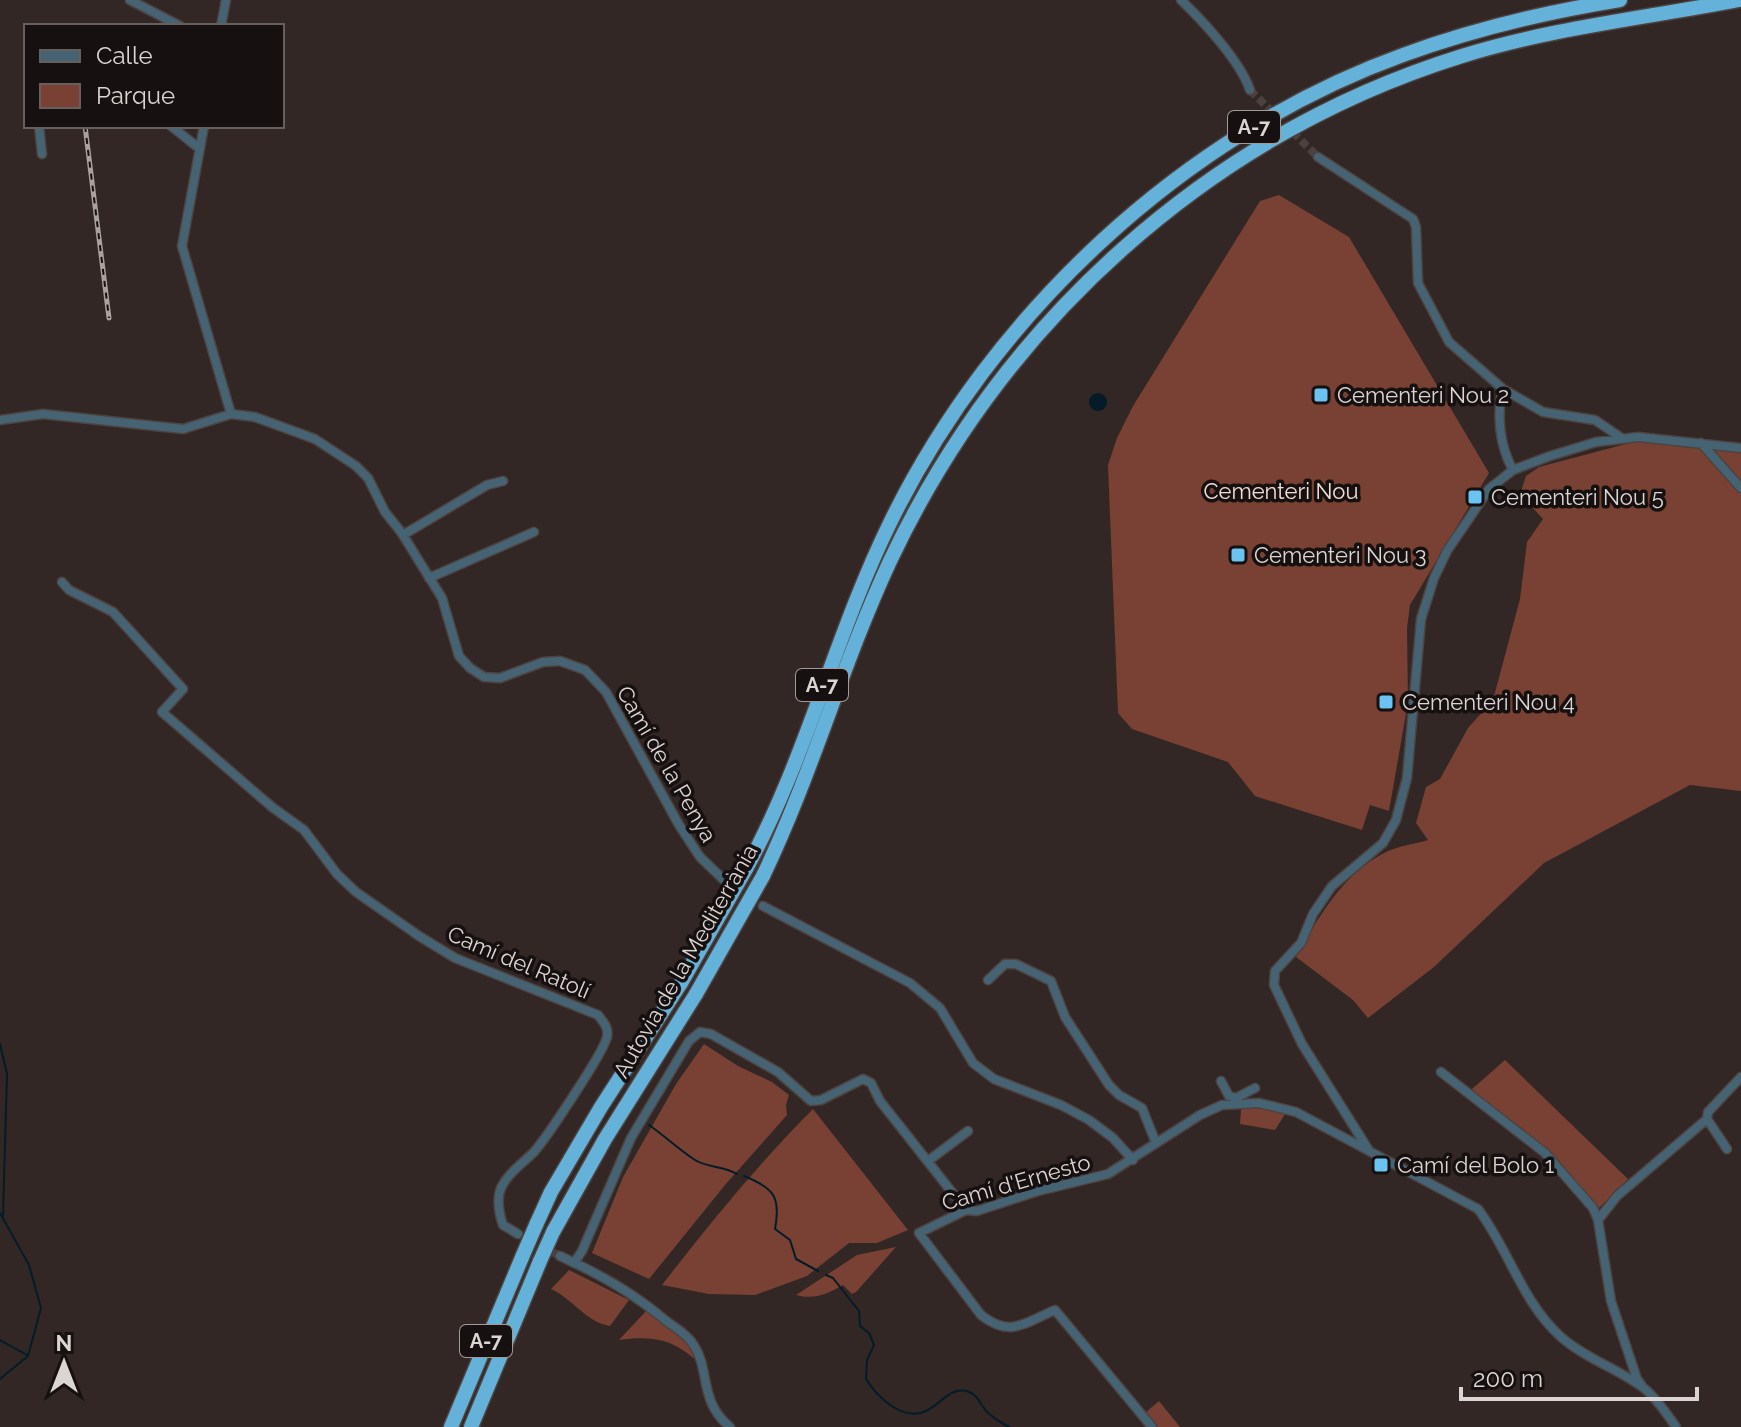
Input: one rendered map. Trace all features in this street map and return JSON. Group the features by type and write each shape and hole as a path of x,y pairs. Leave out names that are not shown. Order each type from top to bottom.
{"highway":[{"name":"Autovia de la Mediterrània","path":"451,1427 551,1192 601,1107 681,983 746,869 784,787 856,598 901,501 939,436 1002,347 1085,258 1150,198 1251,129 1401,55 1525,17 1620,0"},
{"name":"Autovia de la Mediterrània","path":"471,1427 553,1232 605,1139 696,994 763,876 802,787 884,575 916,511 956,442 1026,346 1112,256 1232,163 1354,98 1408,74 1461,56 1544,34 1739,0"}],"street":[{"path":"130,0 176,24"},
{"path":"221,24 226,0"},
{"path":"1181,0 1223,47 1250,90"},
{"path":"39,128 42,154"},
{"path":"174,128 200,149"},
{"path":"204,128 182,246 231,414"},
{"path":"1318,157 1413,219 1418,283 1449,342 1503,389 1543,412 1595,420 1623,439"},
{"path":"1503,389 1498,407 1498,424 1513,470"},
{"name":"Camí de la Penya","path":"0,420 43,414 183,429 231,414 255,417 315,439 356,466 368,478 385,512 442,598 459,656 470,668 484,677 500,678 543,662 560,661 585,670 606,692 679,825 700,857 726,882"},
{"path":"1381,1160 1364,1145 1302,1044 1274,985 1275,971 1301,943 1313,914 1332,886 1383,843 1396,820 1407,778 1421,619 1434,578 1447,551 1489,489 1513,470 1561,452 1596,442 1638,437 1741,448"},
{"path":"1701,443 1741,488"},
{"path":"403,535 487,485 503,481"},
{"path":"429,578 534,532"},
{"name":"Camí del Ratolí","path":"62,582 69,590 113,612 183,689 162,712 272,807 304,830 337,874 356,892 455,958 598,1015 607,1027 607,1039 549,1132 500,1190 499,1211 503,1225 514,1232"},
{"path":"763,906 910,983 940,1008 973,1063 994,1079 1061,1105 1089,1120 1113,1138 1133,1160"},
{"path":"988,980 1005,964 1016,964 1051,981 1065,1017 1109,1085 1119,1095 1142,1108 1156,1143"},
{"path":"574,1263 631,1138 689,1041 700,1032 711,1034 778,1072 811,1101 821,1100 863,1079 871,1083 880,1101 966,1210"},
{"path":"1441,1072 1545,1153 1584,1197 1598,1220 1611,1301 1637,1379 1676,1427"},
{"path":"1598,1220 1617,1196 1707,1119 1708,1112 1741,1077"},
{"path":"1221,1081 1229,1096 1236,1098"},
{"path":"1225,1105 1255,1088"},
{"name":"Camí d'Ernesto","path":"1152,1427 1055,1310 1005,1329 994,1325 981,1315 919,1233 966,1210 977,1211 1038,1191 1103,1176 1133,1160 1200,1115 1225,1105 1259,1103 1296,1112 1478,1209 1496,1233 1518,1279 1538,1311 1561,1337 1645,1389"},
{"path":"1707,1119 1727,1149"},
{"path":"928,1161 968,1131"},
{"path":"560,1256 639,1297 692,1341 713,1407 730,1427"}],"green space":[{"name":"Cementeri Nou","path":"1279,195 1349,237 1489,473 1410,605 1407,628 1408,702 1389,811 1370,805 1362,830 1255,796 1228,762 1132,729 1118,713 1108,465 1133,406 1260,201"},
{"path":"1637,441 1741,452 1741,791 1690,785 1544,863 1434,967 1368,1018 1353,1000 1296,957 1333,898 1357,872 1386,852 1428,840 1416,823 1426,787 1440,779 1468,728 1493,700 1520,599 1527,542 1543,519 1520,494 1526,476 1539,467"},
{"path":"704,1044 738,1066 772,1082 789,1095 787,1115 649,1279 592,1253 623,1177 676,1084"},
{"path":"1505,1060 1628,1179 1599,1208 1534,1140 1471,1090"},
{"path":"1256,1107 1287,1111 1275,1130 1240,1124 1241,1109"},
{"path":"813,1109 908,1230 877,1243 849,1243 807,1276 755,1295 709,1294 662,1285 735,1194"},
{"path":"896,1247 852,1294 843,1285 821,1295 796,1295 857,1255"},
{"path":"569,1270 629,1300 610,1326 594,1320 551,1289"},
{"path":"647,1310 685,1341 696,1355 693,1358 676,1346 659,1340 619,1340"},
{"path":"1159,1401 1180,1427 1157,1427 1145,1413"}],"water":[{"path":"1094,393 1102,393 1107,402 1105,409 1094,411 1089,406 1089,398"}],"waterway":[{"path":"0,1044 7,1074 3,1217"},
{"path":"649,1125 695,1160 737,1174"},
{"path":"744,1176 773,1195 777,1209 775,1229 790,1240 796,1259 818,1271"},
{"path":"0,1213 29,1265 41,1308 28,1356 0,1379"},
{"path":"826,1275 833,1278 859,1311 860,1326 869,1333 874,1345 867,1360 866,1379 885,1401 901,1411 919,1413 951,1393 967,1391 977,1398 988,1413 1009,1427"},
{"path":"0,1340 27,1355"}],"tunnel":[{"path":"1250,90 1318,157"},
{"path":"529,1240 560,1256"}],"railway":[{"path":"85,128 109,318"}],"place":[{"name":"Cementeri Nou 2","path":"1321,395"},
{"name":"Cementeri Nou 5","path":"1475,497"},
{"name":"Cementeri Nou 3","path":"1238,555"},
{"name":"Cementeri Nou 4","path":"1386,702"},
{"name":"Camí del Bolo 1","path":"1381,1165"}]}
